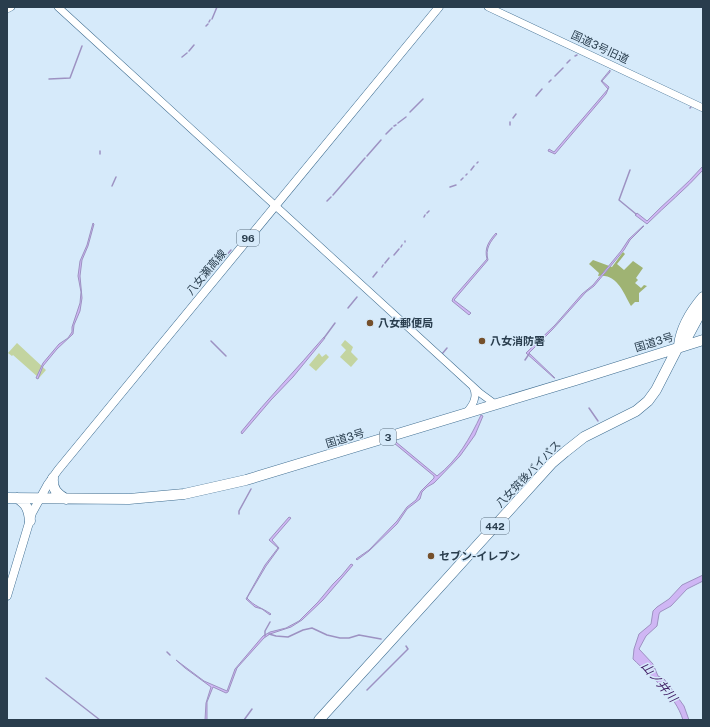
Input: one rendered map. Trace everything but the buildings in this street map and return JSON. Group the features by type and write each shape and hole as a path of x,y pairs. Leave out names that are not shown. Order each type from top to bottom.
{"highway":[{"name":"八女筑後バイパス","path":"319,720 552,463 584,437 636,411 648,401 667,370 689,318 703,297"},
{"name":"八女筑後バイパス","path":"678,347 688,336 703,308"},
{"path":"694,323 697,332 703,335"},
{"name":"国道3号","path":"12,498 129,499 184,494 273,473 703,340"},
{"path":"658,353 666,362 667,370"},
{"path":"53,478 53,487 55,491 66,499"},
{"path":"12,498 22,501 28,507 30,521"}],"main road":[{"name":"八女瀬高線","path":"7,596 30,521 40,499 53,478 101,417 439,7"}],"street":[{"path":"7,9 11,7"},
{"path":"58,7 473,386 495,404"},
{"name":"国道3号旧道","path":"488,7 703,108"},
{"path":"464,414 470,408 475,399 476,393 473,386"}],"green space":[{"path":"623,252 625,254 617,264 624,270 633,261 643,268 636,278 638,280 635,283 641,288 644,285 647,286 639,293 639,302 635,302 631,306 615,280 610,277 598,276 599,273 589,264 593,260 612,267"},
{"path":"345,340 353,347 351,352 358,359 351,367 340,357 346,350 341,345"},
{"path":"17,343 46,370 39,378 13,355 12,356 8,353"},
{"path":"319,353 322,357 326,354 329,357 316,371 309,365"}],"water":[{"path":"610,70 602,81 609,87 606,94 555,154 548,151 549,149 554,152 608,89 601,81"},
{"path":"703,166 703,170 647,224 635,215 637,213 647,221"},
{"path":"93,223 88,246 82,260 80,276 82,298 80,311 74,325 73,334 57,349 43,366 38,379 36,378 43,363 59,344 68,338 72,332 72,327 80,303 81,292 78,276 80,261 87,245"},
{"path":"643,226 630,240 624,250 594,286 586,292 529,353 554,378 526,353 555,325 582,294 593,285 629,239"},
{"path":"496,233 497,234 490,243 487,252 488,260 454,300 471,313 469,315 452,301 487,259 486,251 488,245"},
{"path":"324,337 325,338 293,377 242,434 241,432 251,420"},
{"path":"481,415 483,416 475,435 460,456 434,483 422,492 420,499 407,509 397,524 369,551 357,560 356,559 369,550 397,521 407,507 416,500 421,491 434,478 434,476 394,443 396,442 437,476 451,463 463,448"},
{"path":"289,517 291,518 272,540 279,548 266,566 247,598 255,605 271,614 270,615 262,609 255,607 246,599 265,565 278,548 269,540"},
{"path":"351,564 353,565 323,600 302,620 291,627 270,634 264,638 237,668 228,692 226,693 213,687 207,702 207,720 205,720 206,703 211,687 176,660 204,681 227,691 235,669 263,636 270,632 286,628 299,621 318,602"},
{"name":"山ノ井川","path":"703,575 703,581 687,589 671,606 660,612 657,626 646,636 639,649 653,664 658,676 664,679 684,706 689,720 683,720 668,694 655,679 633,659 634,649 639,634 651,624 653,611 669,599 682,585"}],"waterway":[{"path":"212,19 217,7"},
{"path":"189,51 194,45"},
{"path":"49,79 70,78 82,46"},
{"path":"182,57 187,53"},
{"path":"567,63 570,60"},
{"path":"555,76 563,68"},
{"path":"536,96 542,89"},
{"path":"410,112 423,99"},
{"path":"513,118 516,114"},
{"path":"398,123 406,117"},
{"path":"386,134 392,128"},
{"path":"367,156 381,140"},
{"path":"333,195 365,158"},
{"path":"471,170 474,166"},
{"path":"630,170 619,200 636,214"},
{"path":"112,186 116,177"},
{"path":"450,187 456,185"},
{"path":"327,201 331,197"},
{"path":"394,255 399,249"},
{"path":"218,265 231,250"},
{"path":"385,263 389,258"},
{"path":"373,277 377,272"},
{"path":"348,308 357,297"},
{"path":"324,338 335,323"},
{"path":"211,341 226,356"},
{"path":"442,354 447,348"},
{"path":"525,360 529,354"},
{"path":"589,408 598,421"},
{"path":"239,514 239,511 251,489"},
{"path":"265,636 265,631 270,622"},
{"path":"269,634 288,637 303,630 312,628 327,635 340,638 349,638 359,635 381,639"},
{"path":"367,690 408,649 406,646"},
{"path":"167,652 170,655"},
{"path":"46,678 100,720"},
{"path":"244,720 252,709"}],"place":[{"name":"八女郵便局","path":"370,323"},
{"name":"八女消防署","path":"482,341"},
{"name":"セブン-イレブン","path":"431,556"}]}
